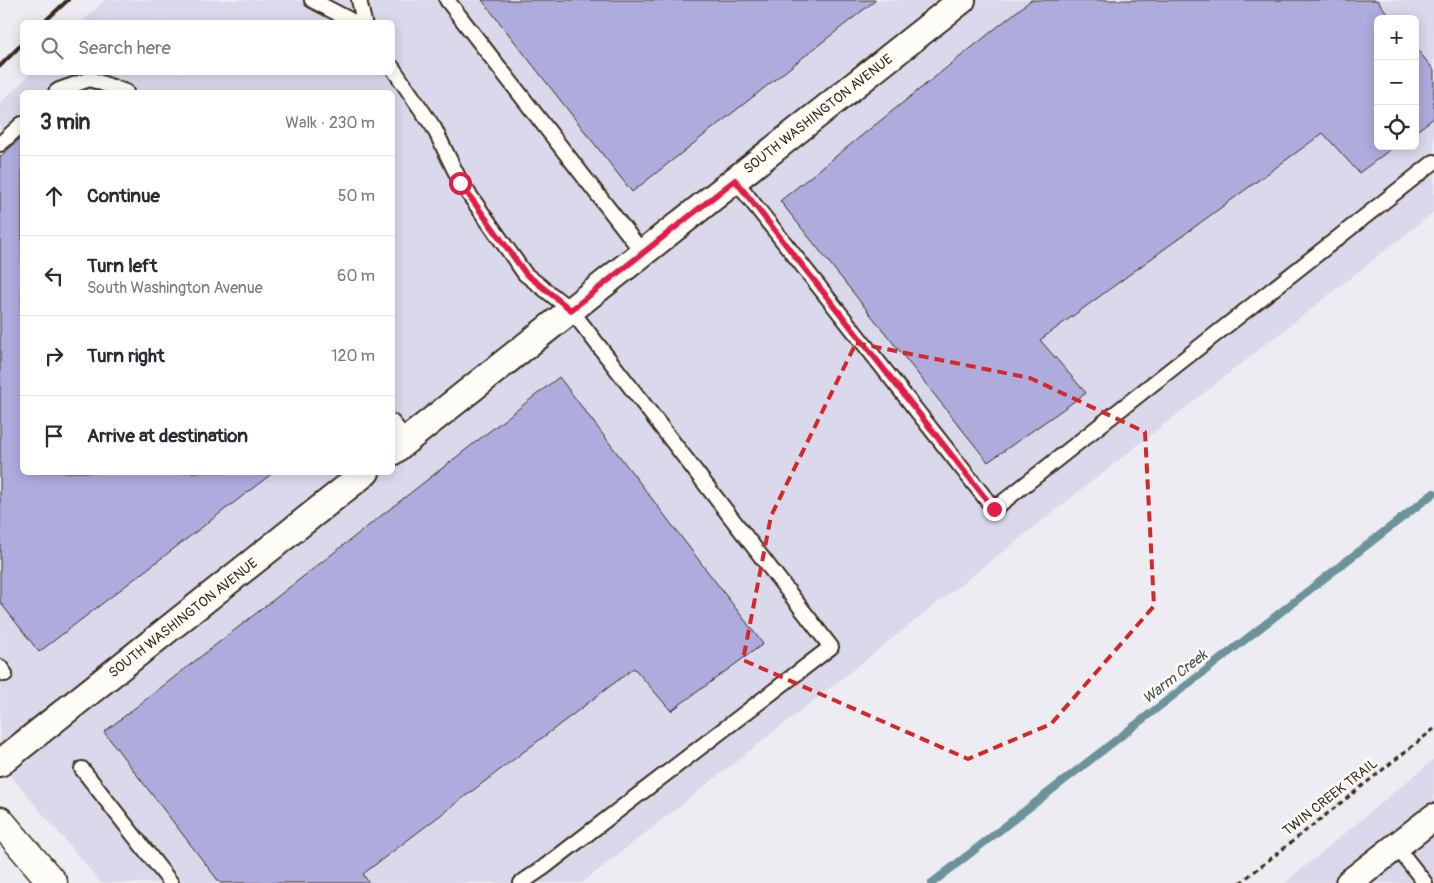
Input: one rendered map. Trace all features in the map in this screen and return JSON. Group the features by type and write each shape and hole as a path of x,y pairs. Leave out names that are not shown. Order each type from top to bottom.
{"street":[{"name":"SOUTH WASHINGTON AVENUE","path":"397,438 571,310 962,0"},
{"name":"SOUTH WASHINGTON AVENUE","path":"0,763 362,475"},
{"path":"1361,880 1396,846 1434,817"},
{"path":"0,821 53,883"}],"lane":[{"path":"312,0 350,20"},
{"path":"359,0 364,20"},
{"path":"447,0 643,253"},
{"path":"395,71 434,128 460,183 526,274 571,310 831,647 521,883"},
{"path":"59,90 90,79 120,90"},
{"path":"0,144 20,126"},
{"path":"735,180 994,509 1434,162"},
{"path":"82,769 163,880"},
{"path":"1396,846 1425,883"}],"path":[{"name":"TWIN CREEK TRAIL","path":"1240,883 1434,729"}],"highlighted area":[{"path":"856,343 1030,378 1145,432 1154,606 1051,724 968,759 743,660 771,516"}],"shaded area":[{"path":"105,0 1434,0 1434,212 582,883 101,883 0,763 0,103 29,75 395,75 395,20 84,20"},
{"path":"1434,759 1434,883 1285,883"}],"building":[{"path":"482,0 876,0 632,192"},
{"path":"1031,0 1377,0 1389,15 1374,15 1374,150 1390,150 1359,173 1323,133 1040,340 1086,393 988,462 780,201"},
{"path":"1419,52 1434,70 1434,118 1419,129"},
{"path":"20,139 20,475 270,475 39,652 0,602 0,157"},
{"path":"559,377 763,644 671,711 634,668 363,874 369,883 220,883 104,732"}],"waterway":[{"name":"Warm Creek","path":"932,883 1434,493"}],"railway":[{"path":"46,20 68,0"},
{"path":"0,66 20,46"}],"route":[{"path":"460,183 526,274 571,310 735,180 994,509"}]}
